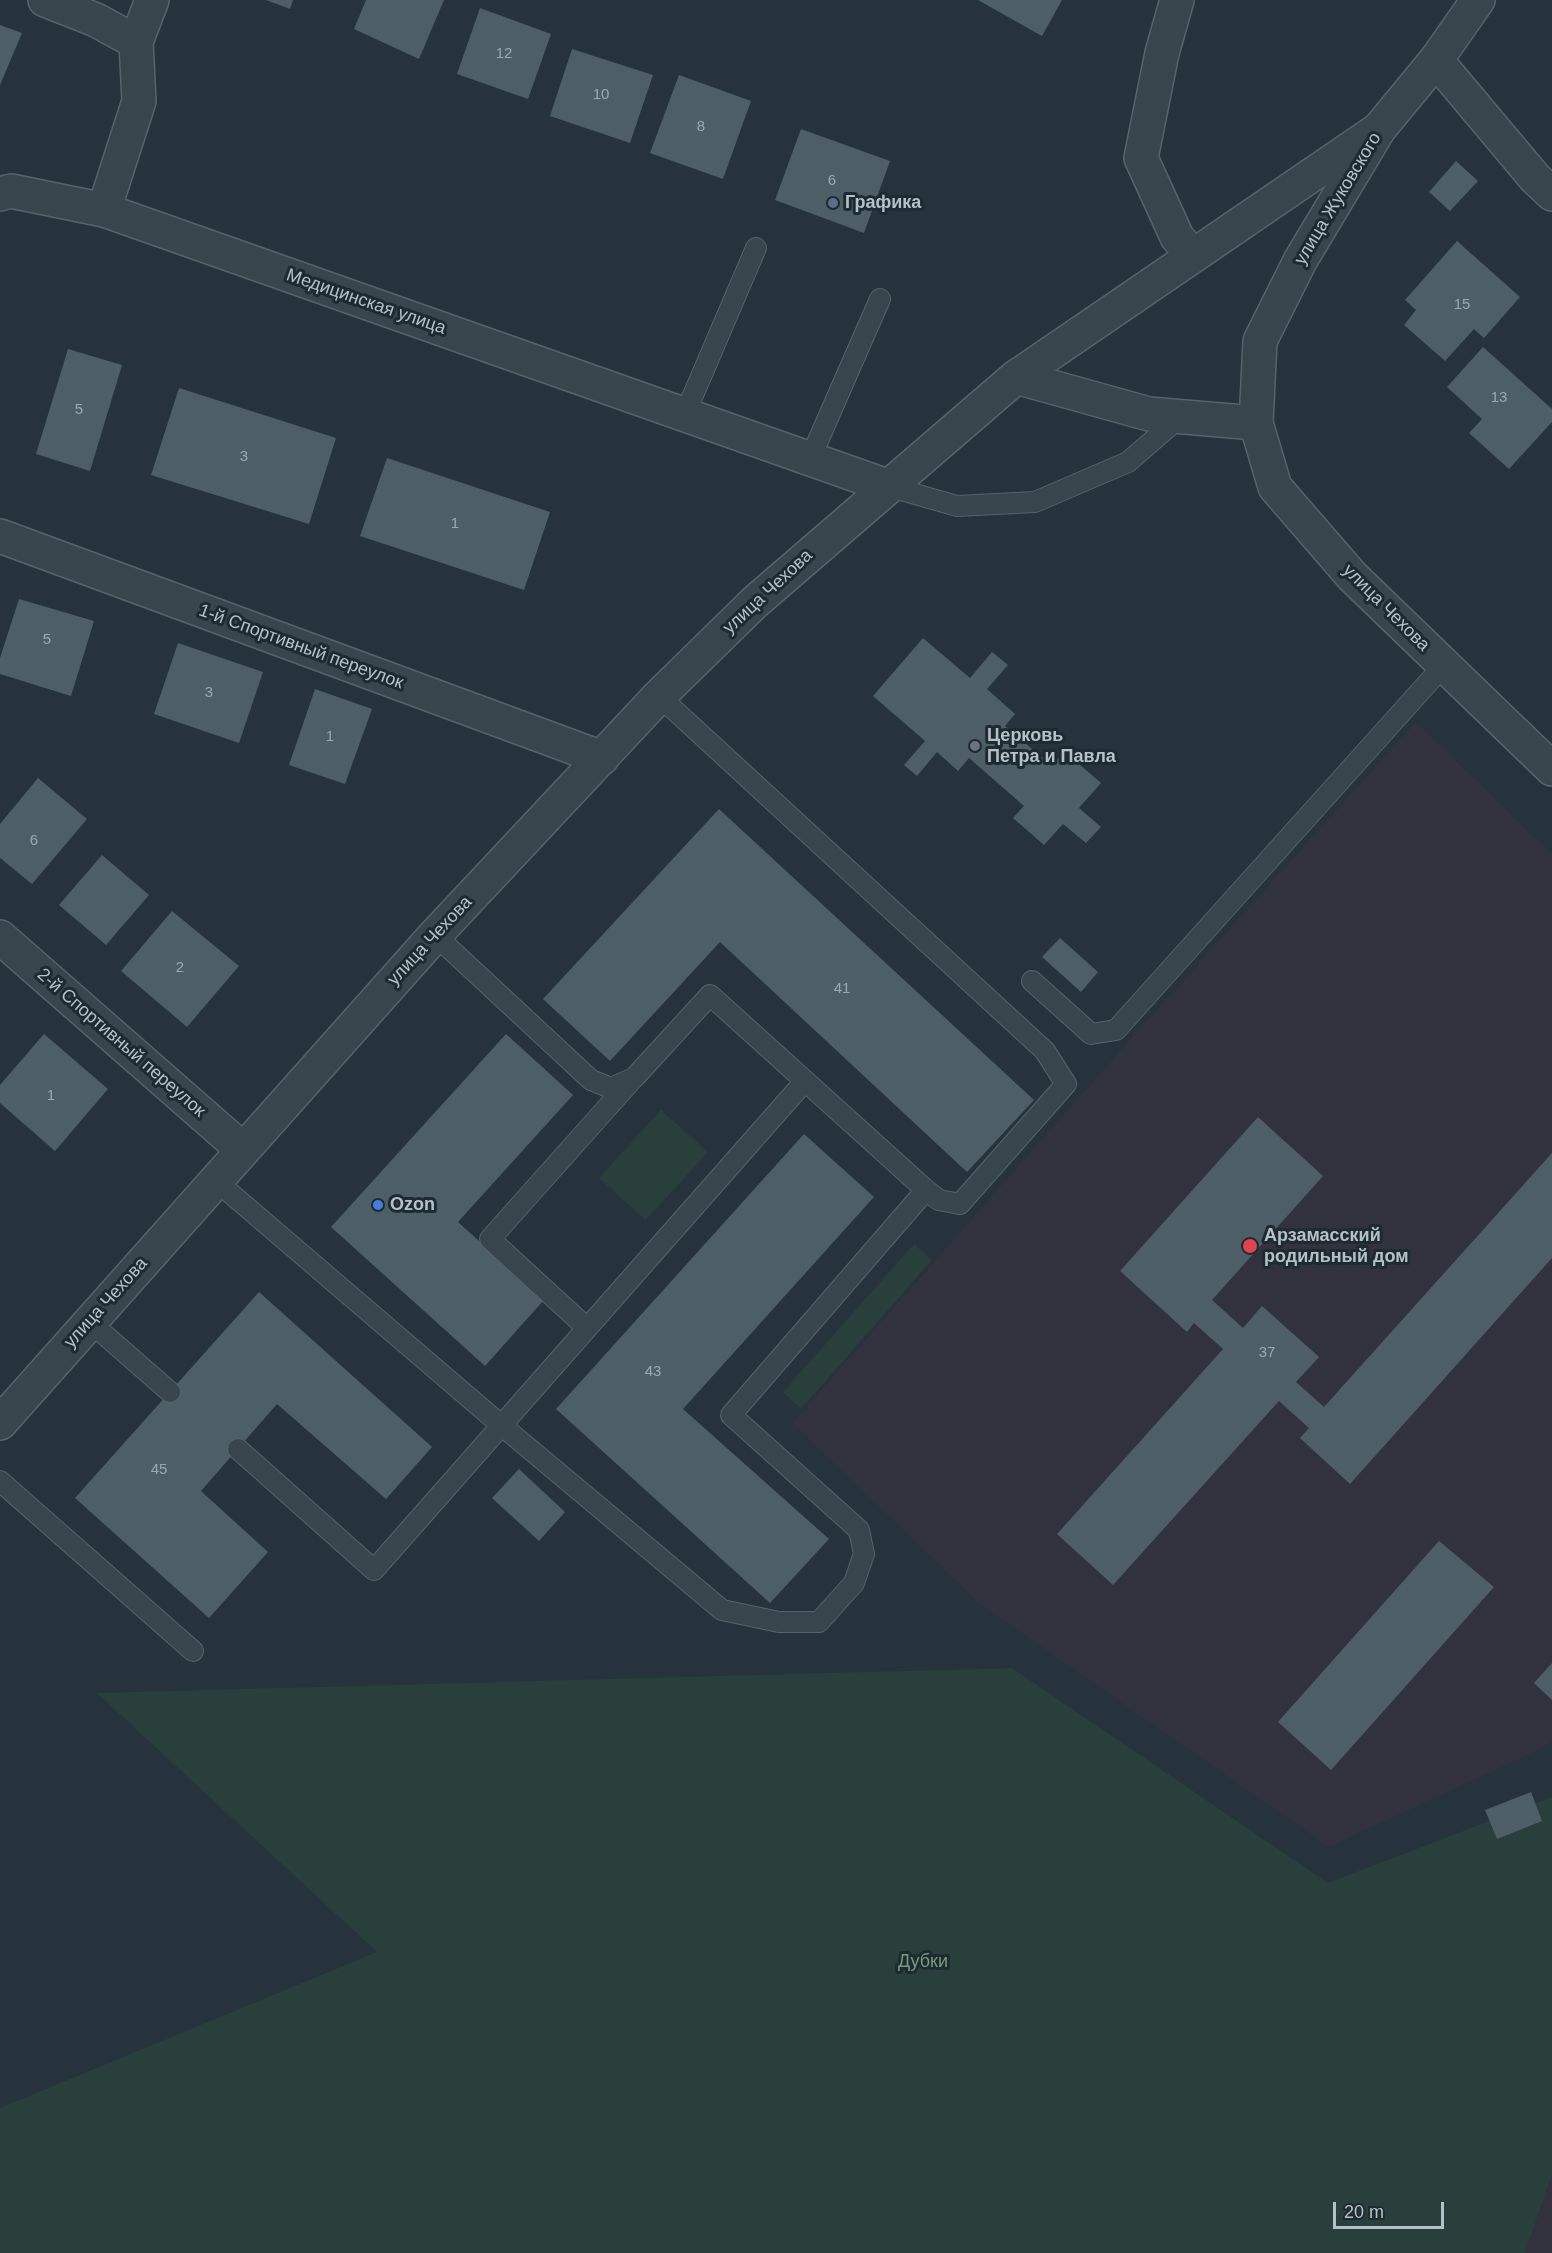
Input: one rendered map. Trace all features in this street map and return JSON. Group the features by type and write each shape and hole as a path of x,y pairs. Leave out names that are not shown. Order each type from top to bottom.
{"street":[{"path":"45,0 96,20 136,42"},
{"path":"104,210 139,101 136,42 152,0"},
{"path":"1177,0 1162,53 1141,158 1177,237 1193,256"},
{"name":"улица Жуковского","path":"1256,423 1260,341 1300,261 1379,129 1436,60 1478,0"},
{"path":"1436,60 1535,178 1552,194"},
{"name":"улица Чехова","path":"0,1423 435,935 659,696 755,602 1016,377 1379,129"},
{"name":"Медицинская улица","path":"0,194 11,191 104,210 887,486"},
{"path":"1016,377 1149,414 1256,423"},
{"name":"улица Чехова","path":"1256,423 1275,487 1352,576 1552,768"},
{"name":"1-й Спортивный переулок","path":"0,536 602,758"},
{"name":"2-й Спортивный переулок","path":"0,937 242,1149"}],"lane":[{"path":"685,414 756,248"},
{"path":"810,459 880,299"},
{"path":"887,486 957,506 1035,502 1128,462 1180,417"},
{"path":"1032,981 1091,1034 1116,1030 1444,665"},
{"path":"587,1328 490,1239 710,995 939,1200 960,1204 1066,1084 1045,1051 659,696"},
{"path":"435,935 591,1080 611,1088 634,1078"},
{"path":"238,1449 374,1570 805,1081"},
{"path":"215,1180 501,1425 722,1610 779,1622 819,1622 854,1583 864,1554 859,1530 731,1415 926,1190"},
{"path":"90,1322 170,1392"},
{"path":"0,1481 193,1651"}],"shaded area":[{"name":"Арзамасский родильный дом","path":"1416,722 1552,854 1552,1742 1329,1847 980,1604 792,1423 1104,1069"},
{"path":"1552,2174 1552,2253 1525,2253"}],"green space":[{"path":"661,1110 708,1152 646,1220 599,1178"},
{"path":"914,1244 932,1260 801,1409 783,1392"},
{"name":"Дубки","path":"1012,1668 1328,1883 1552,1797 1552,2174 1525,2253 0,2253 0,2108 377,1952 97,1693"}],"building":[{"path":"266,0 293,0 290,9"},
{"path":"366,0 444,0 419,59 354,29"},
{"path":"978,0 1062,0 1042,36"},
{"path":"480,8 551,34 528,99 457,74"},
{"path":"0,25 22,33 0,85"},
{"path":"572,49 653,75 630,143 550,116"},
{"path":"679,75 751,101 723,179 650,153"},
{"path":"801,129 890,161 864,233 775,200"},
{"path":"1456,161 1478,181 1450,211 1429,192"},
{"path":"1457,241 1520,297 1484,338 1474,329 1445,361 1404,325 1416,310 1405,300"},
{"path":"1483,347 1552,409 1552,422 1509,469 1469,433 1482,419 1447,387"},
{"path":"68,349 122,365 90,471 36,454"},
{"path":"179,388 336,438 309,524 151,475"},
{"path":"387,458 550,512 524,590 360,536"},
{"path":"19,599 94,621 71,696 0,674 0,658"},
{"name":"Церковь Петра и Павла","path":"923,638 970,678 992,652 1008,665 987,689 1015,714 1005,726 1052,766 1064,751 1101,783 1079,808 1101,827 1086,843 1063,824 1044,845 1013,818 1024,806 969,758 958,771 937,752 917,776 904,765 925,741 873,696"},
{"path":"178,643 263,672 239,743 154,714"},
{"path":"315,689 372,709 345,784 289,765"},
{"path":"38,778 87,819 32,884 0,858 0,824"},
{"path":"719,809 1034,1100 967,1172 720,942 610,1061 543,999"},
{"path":"102,855 149,895 106,945 59,905"},
{"path":"172,911 239,966 187,1027 121,971"},
{"path":"1060,938 1098,972 1081,992 1042,957"},
{"path":"44,1034 108,1089 55,1151 0,1103 0,1085"},
{"path":"506,1034 573,1095 458,1222 544,1300 485,1366 331,1227"},
{"path":"1258,1117 1323,1176 1212,1300 1243,1328 1262,1306 1319,1357 1296,1382 1324,1407 1552,1153 1552,1258 1350,1484 1300,1438 1309,1428 1279,1401 1113,1585 1057,1534 1223,1349 1194,1323 1187,1332 1120,1271"},
{"path":"804,1134 874,1197 683,1409 829,1539 770,1603 556,1409"},
{"path":"259,1292 432,1447 386,1499 277,1404 201,1491 268,1552 209,1618 75,1498"},
{"path":"519,1469 565,1512 539,1541 492,1498"},
{"path":"1439,1541 1494,1587 1331,1770 1278,1722"},
{"path":"1552,1663 1552,1700 1534,1683"},
{"path":"1531,1792 1542,1821 1497,1839 1485,1810"}],"place":[{"name":"Графика","path":"833,203"},
{"name":"Церковь Петра и Павла","path":"975,746"},
{"name":"Ozon","path":"378,1205"},
{"name":"Арзамасский родильный дом","path":"1250,1246"}]}
